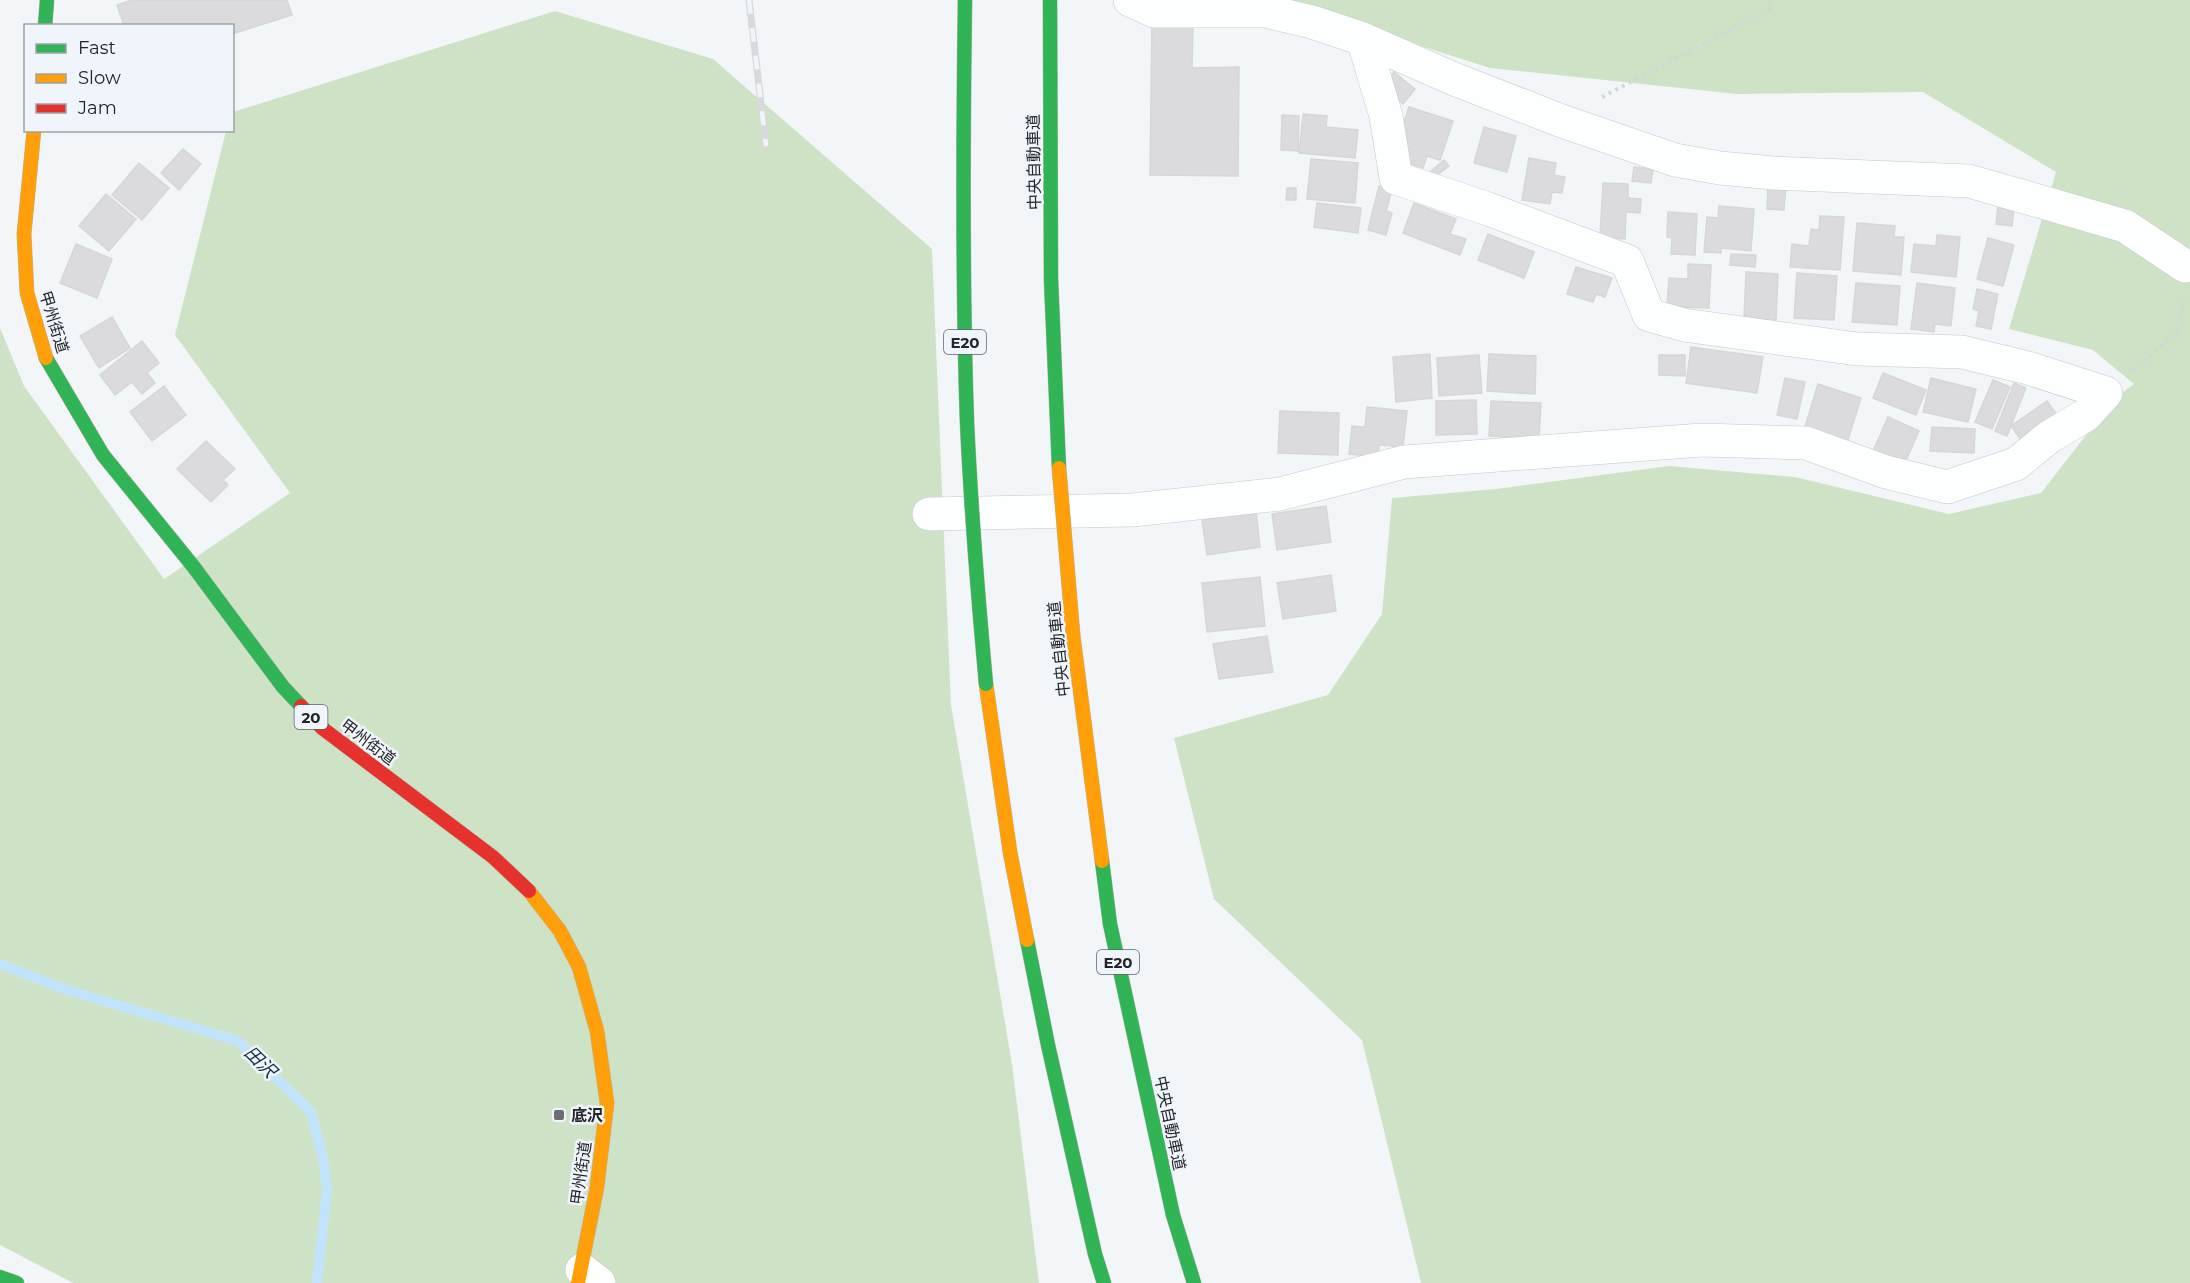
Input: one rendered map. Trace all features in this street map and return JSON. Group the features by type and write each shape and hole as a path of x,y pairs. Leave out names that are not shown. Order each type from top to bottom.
{"highway":[{"path":"45,24 47,0"},
{"name":"E20","path":"965,0 963,137 966,382 975,563 986,684 1010,852 1044,1023 1095,1254 1104,1283"},
{"name":"中央自動車道","path":"1050,0 1054,371 1073,635 1110,924 1173,1215 1194,1283"},
{"name":"甲州街道","path":"34,132 24,234 27,293 47,360 103,455 193,566 291,695 322,728 493,857 531,893 560,931 579,967 597,1031 607,1103 586,1279"},
{"path":"0,1277 17,1283"}],"street":[{"path":"1131,0 1154,11 1266,10 1312,22 1363,39 1454,79 1559,120 1675,160 1720,168 1773,173 1969,181 2125,226 2185,267"},
{"path":"929,514 1144,508 1280,494 1404,462 1702,440 1806,443 1886,472 1947,487 2016,464 2049,437 2086,415 2106,393 2028,368 1962,352 1857,349 1684,326 1649,315 1627,261 1488,208 1396,178 1386,116 1363,39"}],"path":[{"path":"1559,120 1770,9 1768,0"},
{"path":"2106,393 2176,334 2185,297 2185,267"}],"green space":[{"path":"1276,0 2190,0 2190,1283 1421,1283 1362,1040 1214,899 1174,738 1328,695 1382,614 1392,498 1496,489 1669,466 1795,477 1949,514 2041,493 2115,398 2134,384 2093,350 2009,329 2056,172 1923,92 1737,94 1490,68"},
{"path":"555,11 713,59 932,249 951,705 1012,1064 1039,1283 73,1283 0,1245 0,328 24,386 164,579 290,493 175,335 226,132 234,132 234,112"}],"building":[{"path":"132,0 287,0 292,15 234,33 234,24 123,24 117,5"},
{"path":"1152,22 1193,23 1192,68 1239,67 1238,176 1150,175"},
{"path":"1394,72 1415,89 1403,104 1382,87"},
{"path":"1409,107 1453,121 1440,160 1427,156 1423,168 1399,160 1396,145"},
{"path":"1303,114 1327,116 1326,127 1358,130 1355,158 1299,153"},
{"path":"1282,115 1299,116 1298,151 1281,150"},
{"path":"1484,127 1516,136 1507,172 1474,163"},
{"path":"183,149 201,164 179,190 161,173"},
{"path":"1529,158 1556,163 1554,175 1565,177 1562,193 1552,192 1550,204 1522,200"},
{"path":"1311,159 1358,163 1355,203 1307,199"},
{"path":"1444,160 1449,166 1435,177 1430,172"},
{"path":"139,163 169,188 142,220 112,195"},
{"path":"1634,167 1653,169 1651,183 1632,181"},
{"path":"1603,183 1628,184 1628,198 1641,199 1640,213 1626,212 1625,239 1600,237"},
{"path":"1768,185 1786,185 1784,210 1767,209"},
{"path":"1379,186 1392,190 1386,211 1392,213 1386,235 1368,230"},
{"path":"1287,188 1296,188 1296,200 1286,200"},
{"path":"106,194 136,219 109,251 79,226"},
{"path":"1317,203 1361,208 1358,233 1314,227"},
{"path":"1414,203 1456,219 1450,234 1466,239 1460,255 1403,233"},
{"path":"1719,206 1754,209 1751,251 1721,248 1721,253 1704,252 1707,217 1718,218"},
{"path":"1998,206 2014,208 2012,226 1996,224"},
{"path":"1668,212 1697,214 1695,255 1671,254 1672,238 1667,237"},
{"path":"1820,216 1844,217 1840,270 1790,267 1792,244 1809,246 1811,229 1819,230"},
{"path":"1857,223 1895,226 1894,237 1904,237 1901,275 1853,271"},
{"path":"1488,234 1534,252 1524,278 1478,260"},
{"path":"1937,235 1960,237 1956,277 1911,272 1914,244 1936,246"},
{"path":"1988,238 2014,245 2003,286 1977,279"},
{"path":"76,244 112,259 97,298 60,283"},
{"path":"1731,254 1756,255 1755,267 1730,265"},
{"path":"1688,264 1711,265 1709,308 1667,307 1669,278 1688,279"},
{"path":"1576,267 1612,278 1605,297 1596,294 1593,302 1567,294"},
{"path":"1746,272 1778,274 1776,320 1744,318"},
{"path":"1797,273 1837,276 1834,320 1794,318"},
{"path":"1856,283 1900,286 1897,325 1852,322"},
{"path":"1917,283 1955,288 1951,326 1935,324 1934,332 1911,329"},
{"path":"1977,289 1998,294 1991,329 1976,326 1979,311 1973,309"},
{"path":"112,317 130,348 99,368 80,336"},
{"path":"142,341 159,363 147,373 155,383 142,394 132,382 115,395 100,375"},
{"path":"1691,347 1763,357 1757,393 1686,383"},
{"path":"1430,354 1432,398 1396,402 1393,357"},
{"path":"1489,354 1536,356 1535,394 1487,391"},
{"path":"1479,355 1482,393 1439,396 1437,358"},
{"path":"1659,355 1685,355 1685,376 1659,375"},
{"path":"1883,373 1926,390 1916,415 1873,398"},
{"path":"1785,378 1805,382 1797,419 1777,415"},
{"path":"1931,378 1976,389 1968,422 1923,412"},
{"path":"1993,380 2010,387 1992,429 1975,422"},
{"path":"2014,383 2026,388 2007,436 1995,431"},
{"path":"1818,384 1861,398 1847,443 1804,430"},
{"path":"164,386 186,415 152,441 130,412"},
{"path":"1476,400 1477,434 1436,435 1436,401"},
{"path":"1491,401 1541,403 1539,439 1489,436"},
{"path":"2047,401 2057,415 2021,440 2011,426"},
{"path":"1367,407 1407,411 1403,447 1379,445 1378,457 1349,454 1352,426 1365,427"},
{"path":"1280,411 1339,413 1338,455 1278,453"},
{"path":"1888,417 1919,431 1904,465 1873,451"},
{"path":"1932,427 1975,429 1974,453 1930,451"},
{"path":"206,441 235,469 223,480 228,485 211,502 177,469"},
{"path":"1326,506 1331,542 1277,550 1272,514"},
{"path":"1256,511 1260,547 1207,555 1202,520"},
{"path":"1331,575 1336,611 1283,619 1277,583"},
{"path":"1260,577 1265,626 1207,632 1202,583"},
{"path":"1267,636 1273,672 1219,679 1213,644"}],"waterway":[{"name":"田沢","path":"0,964 64,989 238,1041 311,1112 323,1159 327,1189 317,1283"}],"railway":[{"path":"749,0 766,146"}],"traffic: fast":[{"path":"45,24 47,0"},
{"path":"965,0 963,211 967,422 986,684"},
{"path":"1050,0 1051,279 1059,468"},
{"path":"46,358 103,455 193,566 283,687 301,706"},
{"path":"1102,861 1110,924 1173,1215 1194,1283"},
{"path":"1027,940 1048,1045 1095,1254 1104,1283"},
{"path":"0,1277 17,1283"}],"traffic: slow":[{"path":"34,132 24,234 27,293 46,358"},
{"path":"1059,468 1073,635"},
{"path":"1073,635 1102,861"},
{"path":"986,684 1010,852 1027,940"},
{"path":"529,891 560,931 579,967 597,1031 607,1103 597,1187 578,1283"}],"traffic: jam":[{"path":"301,706 322,728 493,857 529,891"}],"place":[{"name":"底沢","path":"559,1115"}]}
